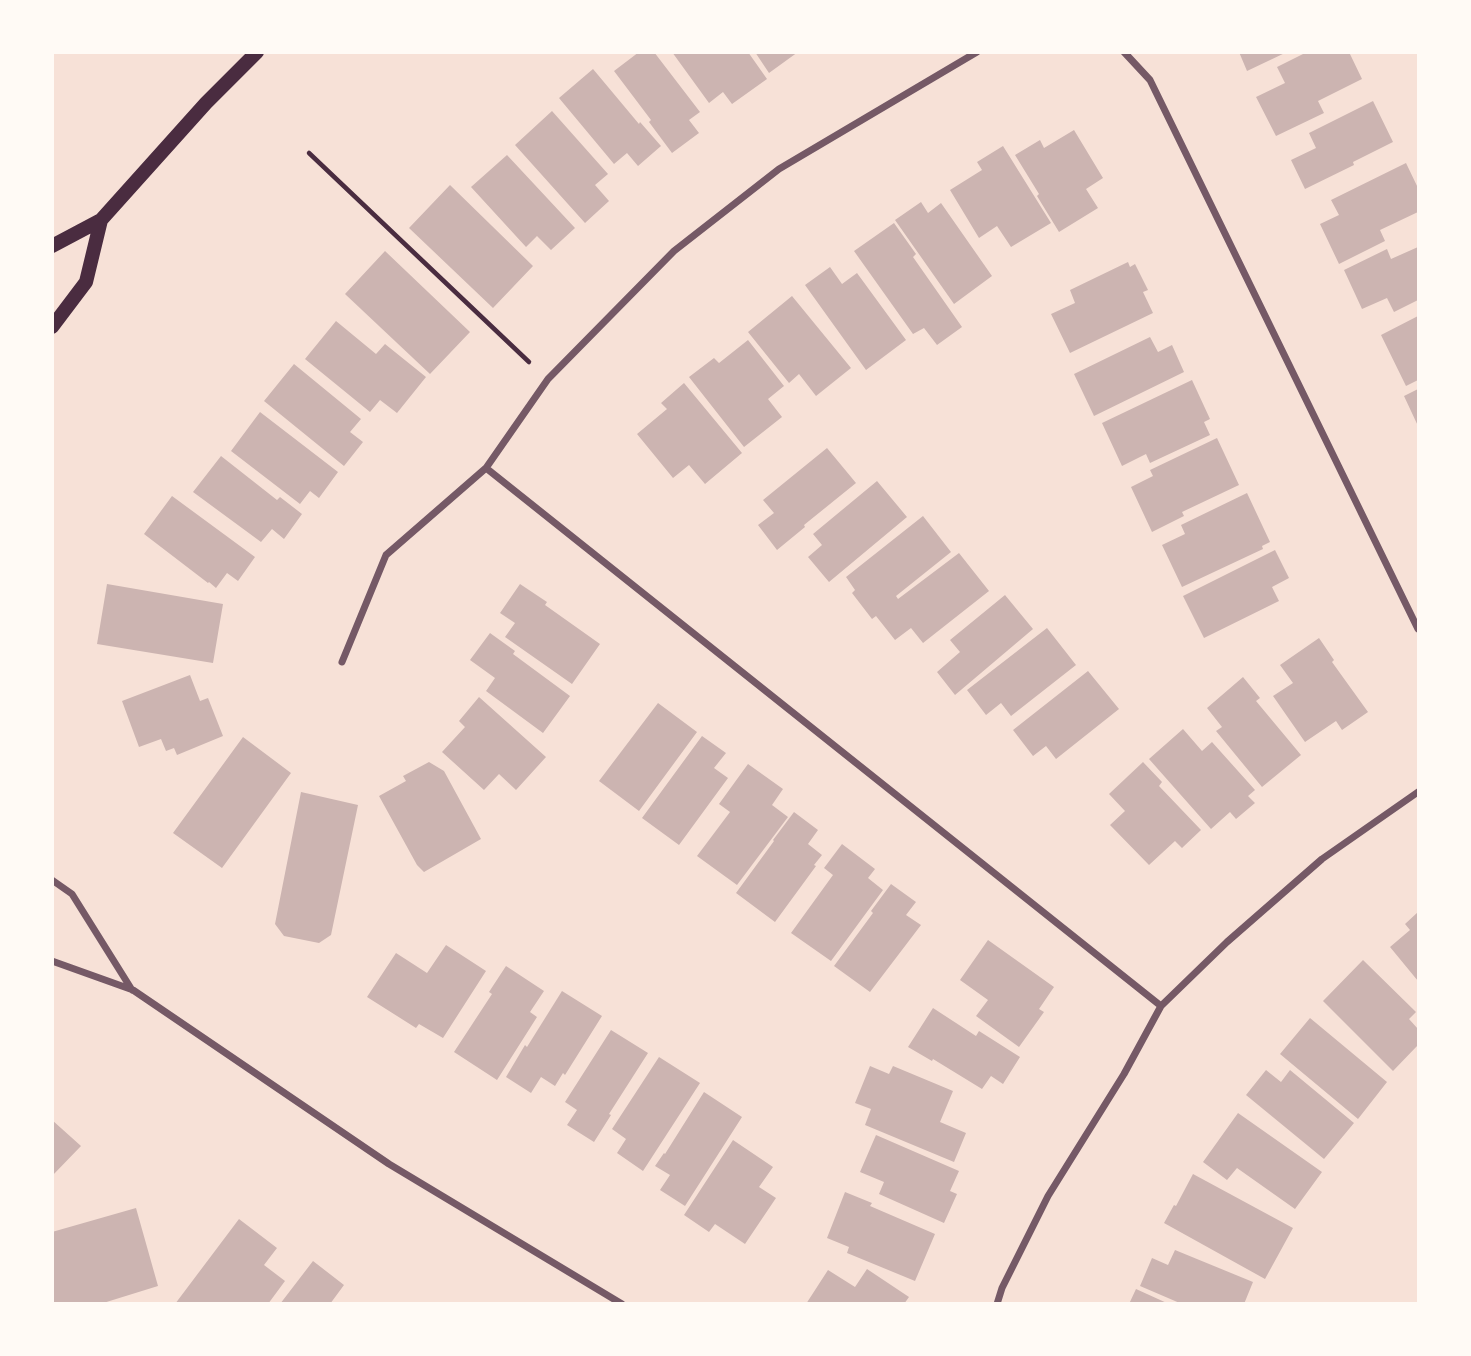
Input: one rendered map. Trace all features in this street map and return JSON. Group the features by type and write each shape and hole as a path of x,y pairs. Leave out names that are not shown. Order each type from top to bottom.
{"main road":[{"path":"52,246 101,220 206,103 257,52"},
{"path":"52,327 86,282 101,220"}],"street":[{"path":"342,662 386,555 486,468 548,379 674,251 779,169 977,52"},
{"path":"1124,52 1150,79 1419,629"},
{"path":"486,468 1161,1006"},
{"path":"997,1304 1002,1288 1048,1196 1124,1074 1161,1006 1227,942 1322,859 1419,792"},
{"path":"52,880 72,894 133,990"},
{"path":"52,961 133,990 389,1164 622,1304"}],"path":[{"path":"309,153 548,379"}],"building":[{"path":"639,52 654,52 700,112 689,120 699,133 672,153 614,71"},
{"path":"672,52 748,52 767,79 732,104 723,92 709,103"},
{"path":"755,52 798,52 769,73"},
{"path":"1239,52 1287,52 1247,71"},
{"path":"1307,52 1349,52 1362,79 1318,101 1324,113 1276,136 1256,97 1285,83 1277,67"},
{"path":"593,69 661,146 638,166 627,153 614,164 559,98"},
{"path":"1373,101 1393,142 1305,189 1291,160 1316,148 1309,133"},
{"path":"552,111 608,174 595,185 609,201 585,223 515,145"},
{"path":"1074,130 1103,178 1086,189 1098,208 1059,232 1015,155 1040,140 1044,148"},
{"path":"1003,146 1051,223 1011,247 997,226 979,238 950,190 982,170 977,162"},
{"path":"507,155 575,228 551,250 537,236 526,247 471,187"},
{"path":"1406,163 1418,188 1418,212 1380,230 1385,241 1339,264 1320,224 1339,215 1331,200"},
{"path":"450,185 533,266 493,308 409,228"},
{"path":"921,202 928,213 941,203 992,276 954,304 895,220"},
{"path":"894,223 916,254 913,257 962,327 937,345 924,328 913,334 854,251"},
{"path":"1418,247 1418,300 1394,312 1387,298 1362,309 1344,270 1387,249 1391,259"},
{"path":"385,251 470,332 430,374 345,294"},
{"path":"1128,262 1130,267 1135,264 1148,290 1143,292 1153,313 1070,353 1051,314 1075,303 1070,290"},
{"path":"830,267 842,284 857,273 906,340 866,370 805,285"},
{"path":"792,296 851,368 816,396 799,374 789,383 748,332"},
{"path":"1418,316 1418,380 1406,386 1381,335"},
{"path":"336,321 376,354 385,344 426,377 397,413 380,400 370,412 305,359"},
{"path":"1150,337 1158,352 1172,345 1184,372 1094,416 1074,374"},
{"path":"748,340 784,386 768,399 782,417 744,447 689,377 714,358 719,363"},
{"path":"294,364 361,419 350,432 363,442 344,466 264,401"},
{"path":"1192,380 1210,419 1204,422 1210,435 1150,463 1146,454 1122,466 1102,423"},
{"path":"684,383 742,453 705,484 689,465 673,478 637,434 667,409 661,403"},
{"path":"1418,389 1418,426 1404,396"},
{"path":"260,412 338,472 319,498 310,491 300,504 231,451"},
{"path":"1217,438 1239,485 1182,512 1184,516 1152,532 1131,487 1153,476 1150,470"},
{"path":"827,448 856,483 777,550 758,525 774,513 763,500"},
{"path":"221,456 277,500 280,497 302,514 284,539 272,529 261,542 193,492"},
{"path":"877,481 907,517 829,582 808,557 822,545 813,534"},
{"path":"1247,493 1270,542 1262,546 1263,549 1182,587 1162,545 1185,534 1181,525"},
{"path":"172,496 255,557 238,581 227,573 216,588 144,534"},
{"path":"923,516 951,552 896,596 898,599 959,553 989,591 923,643 911,628 895,640 876,616 872,619 852,593 855,590 846,577"},
{"path":"1275,550 1289,578 1272,587 1279,601 1204,638 1183,596"},
{"path":"107,584 223,604 213,663 97,644"},
{"path":"520,584 600,644 572,684 505,637 515,623 500,613"},
{"path":"1005,595 1033,629 955,695 937,672 960,652 950,640"},
{"path":"1047,628 1076,665 1011,716 1001,703 986,715 967,690"},
{"path":"490,633 515,651 513,654 570,696 543,733 486,691 495,678 470,660"},
{"path":"1319,638 1334,660 1332,662 1368,712 1342,730 1336,721 1305,742 1273,696 1293,683 1280,665"},
{"path":"1088,671 1119,709 1056,759 1046,746 1033,756 1013,730"},
{"path":"190,675 200,701 208,698 223,736 177,755 174,748 166,751 161,739 139,747 122,701"},
{"path":"1243,677 1260,698 1256,701 1301,755 1262,787 1216,731 1222,727 1207,708"},
{"path":"479,697 546,757 516,790 499,774 484,790 442,752 465,727 459,721"},
{"path":"658,703 697,732 639,811 599,781"},
{"path":"1183,729 1202,751 1212,742 1255,790 1248,796 1255,803 1236,819 1230,812 1211,829 1149,759"},
{"path":"702,736 726,753 714,768 728,778 679,845 642,818"},
{"path":"243,737 291,773 222,868 173,833"},
{"path":"429,762 444,771 481,839 424,872 417,865 379,796 406,781 403,776"},
{"path":"1143,762 1162,782 1159,786 1201,830 1182,848 1175,841 1149,865 1110,825 1125,811 1109,794"},
{"path":"748,764 783,789 772,805 788,817 737,885 697,856 730,812 719,804"},
{"path":"301,792 358,805 331,935 319,943 284,936 275,924"},
{"path":"794,812 818,830 808,844 822,855 775,922 736,893"},
{"path":"842,844 875,869 868,878 883,890 831,961 791,933 833,875 824,868"},
{"path":"891,884 916,902 906,915 921,925 870,992 834,966"},
{"path":"1418,912 1418,981 1390,947 1410,930 1405,924"},
{"path":"988,940 1054,987 1039,1009 1044,1012 1019,1047 976,1016 988,1000 960,980"},
{"path":"446,945 486,971 443,1038 419,1024 416,1028 367,997 396,953 427,973"},
{"path":"1363,960 1416,1012 1409,1019 1418,1029 1418,1045 1393,1071 1323,1001"},
{"path":"506,966 544,991 530,1012 537,1017 497,1080 454,1052 492,994 489,992"},
{"path":"562,991 602,1016 565,1075 563,1073 555,1086 541,1077 531,1093 506,1077"},
{"path":"933,1008 976,1036 979,1031 1020,1057 1003,1084 991,1076 982,1089 908,1047"},
{"path":"1310,1018 1387,1082 1358,1119 1280,1054"},
{"path":"611,1030 648,1053 594,1142 567,1125 577,1110 565,1102"},
{"path":"659,1057 700,1083 643,1171 617,1153 626,1139 612,1129"},
{"path":"870,1066 889,1074 893,1066 953,1091 940,1122 966,1133 954,1162 865,1125 871,1109 855,1103"},
{"path":"1266,1070 1281,1082 1290,1070 1354,1123 1324,1159 1246,1095"},
{"path":"704,1092 742,1117 685,1206 660,1190 670,1175 655,1166"},
{"path":"1238,1113 1322,1172 1295,1209 1237,1168 1227,1180 1203,1162"},
{"path":"52,1120 81,1146 52,1176"},
{"path":"876,1135 959,1171 950,1191 957,1194 944,1223 879,1194 884,1182 860,1172"},
{"path":"733,1140 773,1167 759,1187 776,1198 745,1244 715,1224 709,1232 684,1215"},
{"path":"1193,1174 1293,1228 1265,1279 1164,1223"},
{"path":"845,1192 872,1203 870,1206 935,1234 915,1281 847,1253 849,1247 827,1238"},
{"path":"136,1208 158,1286 100,1304 52,1304 52,1232"},
{"path":"239,1219 277,1248 264,1265 285,1281 268,1304 175,1304"},
{"path":"1175,1250 1253,1282 1244,1304 1182,1304 1140,1286 1152,1258 1168,1265"},
{"path":"313,1261 344,1285 330,1304 280,1304"},
{"path":"867,1269 909,1297 904,1304 806,1304 828,1270 855,1287"},
{"path":"1136,1289 1169,1304 1129,1304"}]}
